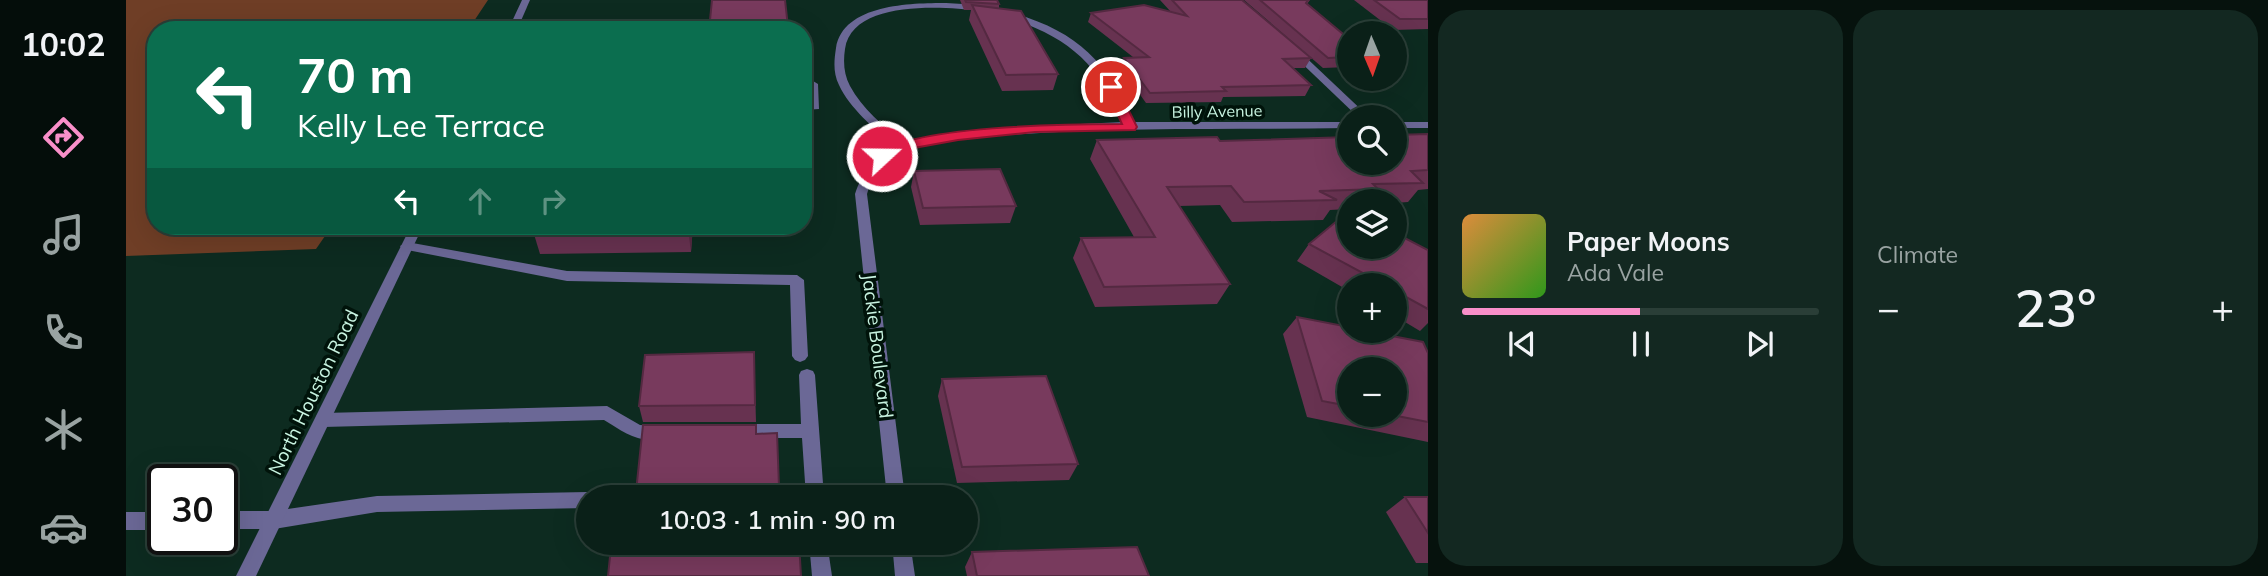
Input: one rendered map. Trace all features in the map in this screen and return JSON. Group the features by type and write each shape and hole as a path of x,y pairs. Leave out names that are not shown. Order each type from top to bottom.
{"street":[{"path":"516,21 526,0"},
{"path":"899,147 862,111 844,85 838,65 843,37 855,23 874,13 933,5 986,9"},
{"path":"999,12 1061,33 1082,49 1100,70 1121,104 1130,127"},
{"path":"1282,40 1351,105"},
{"path":"812,84 815,107 812,107"},
{"name":"Billy Avenue","path":"862,194 869,172 882,156 899,147 958,136 1035,128 1337,125"},
{"path":"1407,125 1428,125"},
{"name":"Jackie Boulevard","path":"862,194 895,485"},
{"name":"North Houston Road","path":"246,576 412,235"},
{"path":"407,246 567,276 797,280 800,356"},
{"path":"807,375 814,485"},
{"path":"323,420 607,413 637,432 677,432"},
{"path":"717,431 810,430"},
{"path":"238,520 274,520 377,504 576,500"},
{"path":"126,521 147,521"},
{"path":"820,555 822,576"},
{"path":"903,555 905,576"}],"shaded area":[{"path":"126,0 488,0 474,21 147,21 147,235 326,235 316,249 126,256"}],"building":[{"path":"712,0 785,0 787,21 710,21"},
{"path":"965,0 997,0 999,4 966,2"},
{"path":"1172,0 1242,0 1311,58 1283,59 1311,85 1222,87 1226,91 1150,93 1124,58 1149,57 1091,13 1144,5 1187,16"},
{"path":"1260,0 1308,0 1306,3 1337,29 1337,58 1328,58"},
{"path":"1374,0 1428,0 1428,19 1400,19"},
{"path":"972,5 1021,11 1058,74 1006,75"},
{"path":"1428,134 1428,170 1411,171 1423,183 1373,184 1378,189 1319,191 1337,200 1244,202 1231,186 1167,187 1230,284 1104,287 1081,238 1155,237 1097,140 1217,137 1220,141 1337,137 1337,175 1407,175 1407,135"},
{"path":"1000,169 1016,206 923,208 914,171"},
{"path":"1337,221 1337,259 1407,259 1407,239 1428,250 1428,309 1407,298 1407,273 1363,273 1309,244"},
{"path":"1297,317 1337,325 1337,343 1407,343 1407,339 1423,342 1428,353 1428,422 1407,418 1407,357 1337,357 1337,404 1322,401"},
{"path":"754,352 755,405 639,406 645,355"},
{"path":"1046,376 1078,464 962,467 942,379"},
{"path":"643,425 756,425 756,434 777,433 779,485 637,485"},
{"path":"1405,497 1428,497 1428,533"},
{"path":"1137,547 1149,576 977,576 973,555 978,555 978,552"},
{"path":"610,555 800,555 801,576 608,576"}],"route":[{"path":"882,156 899,147 958,136 1035,128 1130,127 1111,87"}]}
